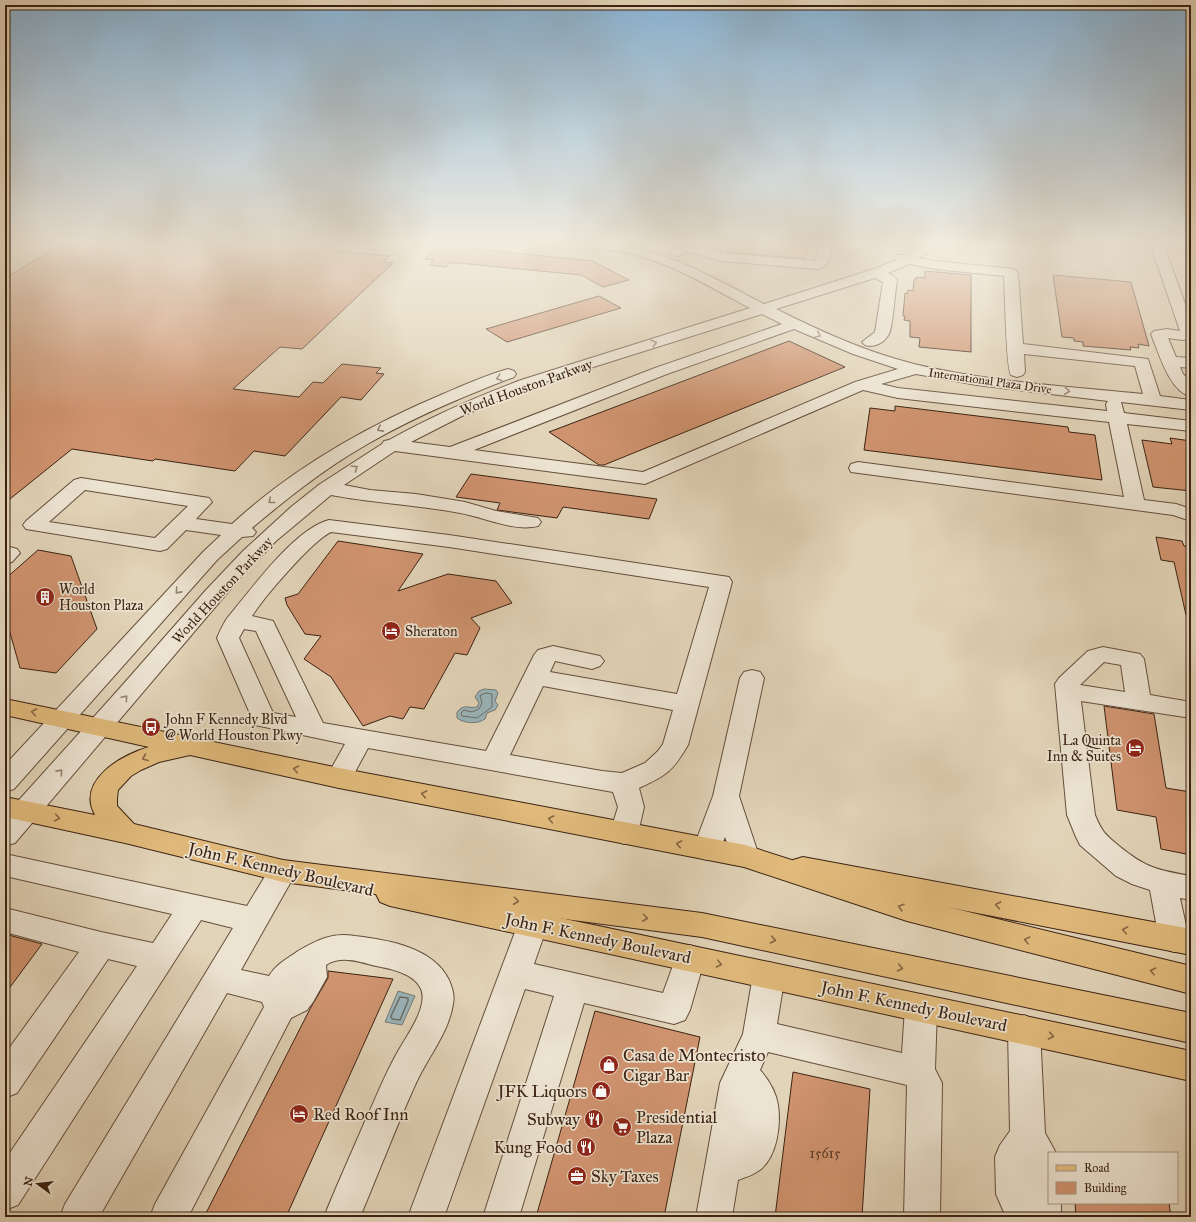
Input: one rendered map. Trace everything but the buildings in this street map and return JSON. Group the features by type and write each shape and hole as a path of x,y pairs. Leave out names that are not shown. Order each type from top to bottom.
{"main road":[{"path":"5,707 339,778 1182,941"},
{"path":"125,832 111,818 104,807 103,792 112,779 123,768 147,756 196,747"},
{"name":"John F. Kennedy Boulevard","path":"15,809 125,832 283,871 1191,1066"},
{"path":"745,856 907,909 1191,980"},
{"path":"283,871 702,925 1191,1028"}],"street":[{"name":"World Houston Parkway","path":"5,782 210,556 236,530 289,487 360,439 422,408 474,386 619,347 769,299"},
{"path":"870,342 878,338 882,333 887,299"},
{"path":"1013,299 1016,359"},
{"path":"1177,299 1190,335 1159,334 1170,361 1184,377 1191,392"},
{"name":"International Plaza Drive","path":"765,300 795,324 862,353 915,370 973,381 1113,396 1149,387 1191,405"},
{"name":"International Plaza Drive","path":"765,300 870,342 906,354 931,360 958,365 1016,359 1149,387 1191,392"},
{"path":"451,453 661,371 795,324"},
{"path":"619,347 661,371"},
{"name":"World Houston Parkway","path":"5,835 15,809 100,727 228,578 269,537 327,488 390,445 441,418 490,396 619,347"},
{"path":"390,445 645,478 861,385 915,370 931,360"},
{"path":"1170,361 1191,363"},
{"path":"861,385 898,393 1191,426"},
{"path":"1113,396 1135,505"},
{"path":"422,408 441,418"},
{"path":"858,468 1176,510 1191,515"},
{"path":"81,484 202,502 181,523 160,545 33,524 81,484"},
{"path":"327,488 465,508 494,517 531,522"},
{"path":"181,523 236,530 269,537"},
{"path":"329,526 449,541 721,582 675,745 667,758 654,770 624,783 602,781 314,730 264,718 228,638 237,620 265,585 311,537 320,530 329,526"},
{"path":"228,578 265,585"},
{"path":"237,620 265,626 314,730"},
{"path":"494,762 546,655 550,653 592,661"},
{"path":"1139,702 1132,659 1103,654 1096,656 1067,684 1081,815 1090,837 1126,868 1142,876 1163,883 1191,888"},
{"path":"535,677 686,704"},
{"path":"708,849 726,796 752,678"},
{"path":"1068,691 1191,710"},
{"path":"339,778 361,738"},
{"path":"624,783 631,807 624,833"},
{"path":"726,796 745,856"},
{"path":"5,865 254,920"},
{"path":"78,1217 283,871"},
{"path":"1163,883 1182,941"},
{"path":"5,1192 194,906"},
{"path":"5,920 101,945 159,957"},
{"path":"426,1217 533,924"},
{"path":"5,1082 101,945"},
{"path":"220,978 279,1000 296,1000 311,977 312,968 309,961 332,948 348,947 403,959 416,964 428,974 436,984 438,996 436,1010 431,1023 404,1074 342,1217"},
{"path":"515,973 674,1010 690,958"},
{"path":"714,1217 722,1169 742,1161 754,1151 759,1141 762,1112 760,1098 753,1084 741,1074 759,1035 769,975"},
{"path":"501,1217 573,986"},
{"path":"168,1217 279,1000"},
{"path":"921,1008 918,1072 925,1083 922,1217"},
{"path":"1024,1030 1028,1136 1042,1162 1043,1211 1035,1217"},
{"path":"759,1035 918,1072"},
{"path":"1025,1217 1014,1194 1013,1157 1028,1136"}],"water":[{"path":"484,689 496,690 498,693 495,701 498,705 495,710 487,713 485,719 479,722 471,723 457,718 457,712 460,709 466,707 477,707 479,703 475,697 479,691"},
{"path":"398,991 415,996 402,1025 385,1022"}],"place":[{"name":"World Houston Plaza","path":"45,597"},
{"name":"Sheraton","path":"391,631"},
{"name":"John F Kennedy Blvd @ World Houston Pkwy","path":"151,727"},
{"name":"La Quinta Inn & Suites","path":"1135,748"},
{"name":"Casa de Montecristo Cigar Bar","path":"609,1065"},
{"name":"JFK Liquors","path":"601,1091"},
{"name":"Red Roof Inn","path":"299,1114"},
{"name":"Subway","path":"594,1119"},
{"name":"Presidential Plaza","path":"622,1127"},
{"name":"Kung Food","path":"586,1147"},
{"name":"Sky Taxes","path":"577,1176"}]}
